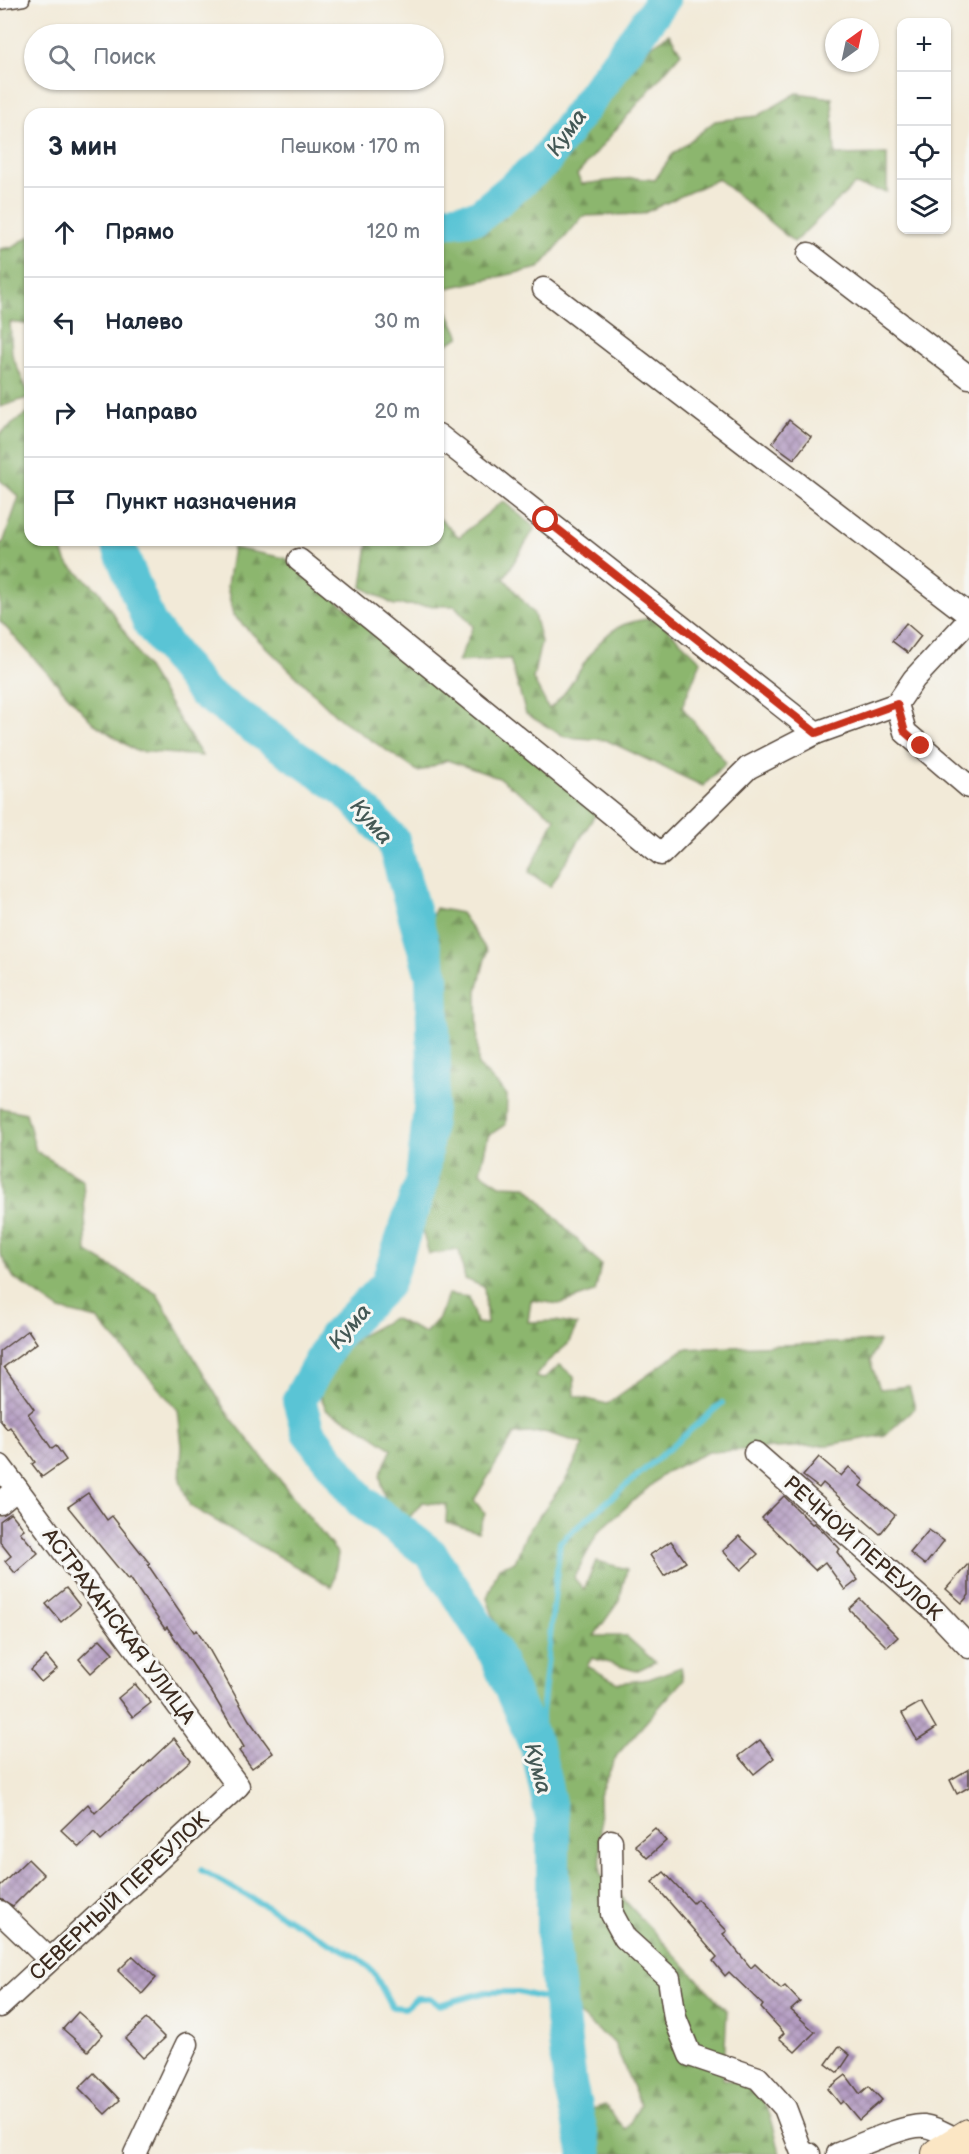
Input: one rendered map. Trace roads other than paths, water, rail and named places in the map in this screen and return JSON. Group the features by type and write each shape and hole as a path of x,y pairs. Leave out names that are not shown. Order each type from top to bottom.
{"street":[{"path":"809,254 969,377"},
{"path":"299,560 661,854 748,768 816,733 897,704 914,679 969,618 544,289"},
{"path":"444,440 816,733"},
{"path":"897,704 905,732 969,787"},
{"name":"РЕЧНОЙ ПЕРЕУЛОК","path":"754,1453 919,1596 969,1647"},
{"name":"АСТРАХАНСКАЯ УЛИЦА","path":"0,1466 238,1786"},
{"path":"0,1503 17,1489"},
{"name":"СЕВЕРНЫЙ ПЕРЕУЛОК","path":"0,2006 238,1786"},
{"path":"611,1841 612,1914 625,1938 669,1978 675,2018 690,2055 758,2078 784,2108 801,2150 809,2154"},
{"path":"0,1912 49,1959"},
{"path":"135,2154 188,2044"},
{"path":"838,2154 879,2137 923,2126 959,2145"}],"lane":[{"path":"0,4 21,0"}],"waterway":[{"name":"Кума","path":"444,221 478,217 543,163 663,0"},
{"name":"Кума","path":"118,546 150,624 203,692 346,791 393,840 432,976 434,1073 422,1180 387,1284 334,1337 299,1400 308,1432 361,1501 431,1554 493,1649 538,1751 553,1823 553,1942 570,2084 586,2154"},
{"path":"538,1751 560,1542 722,1403"},
{"path":"201,1870 361,1960 374,1973 392,2007 405,2008 417,1998 430,1998 439,2005 486,1992 518,1992 560,2002"}]}
